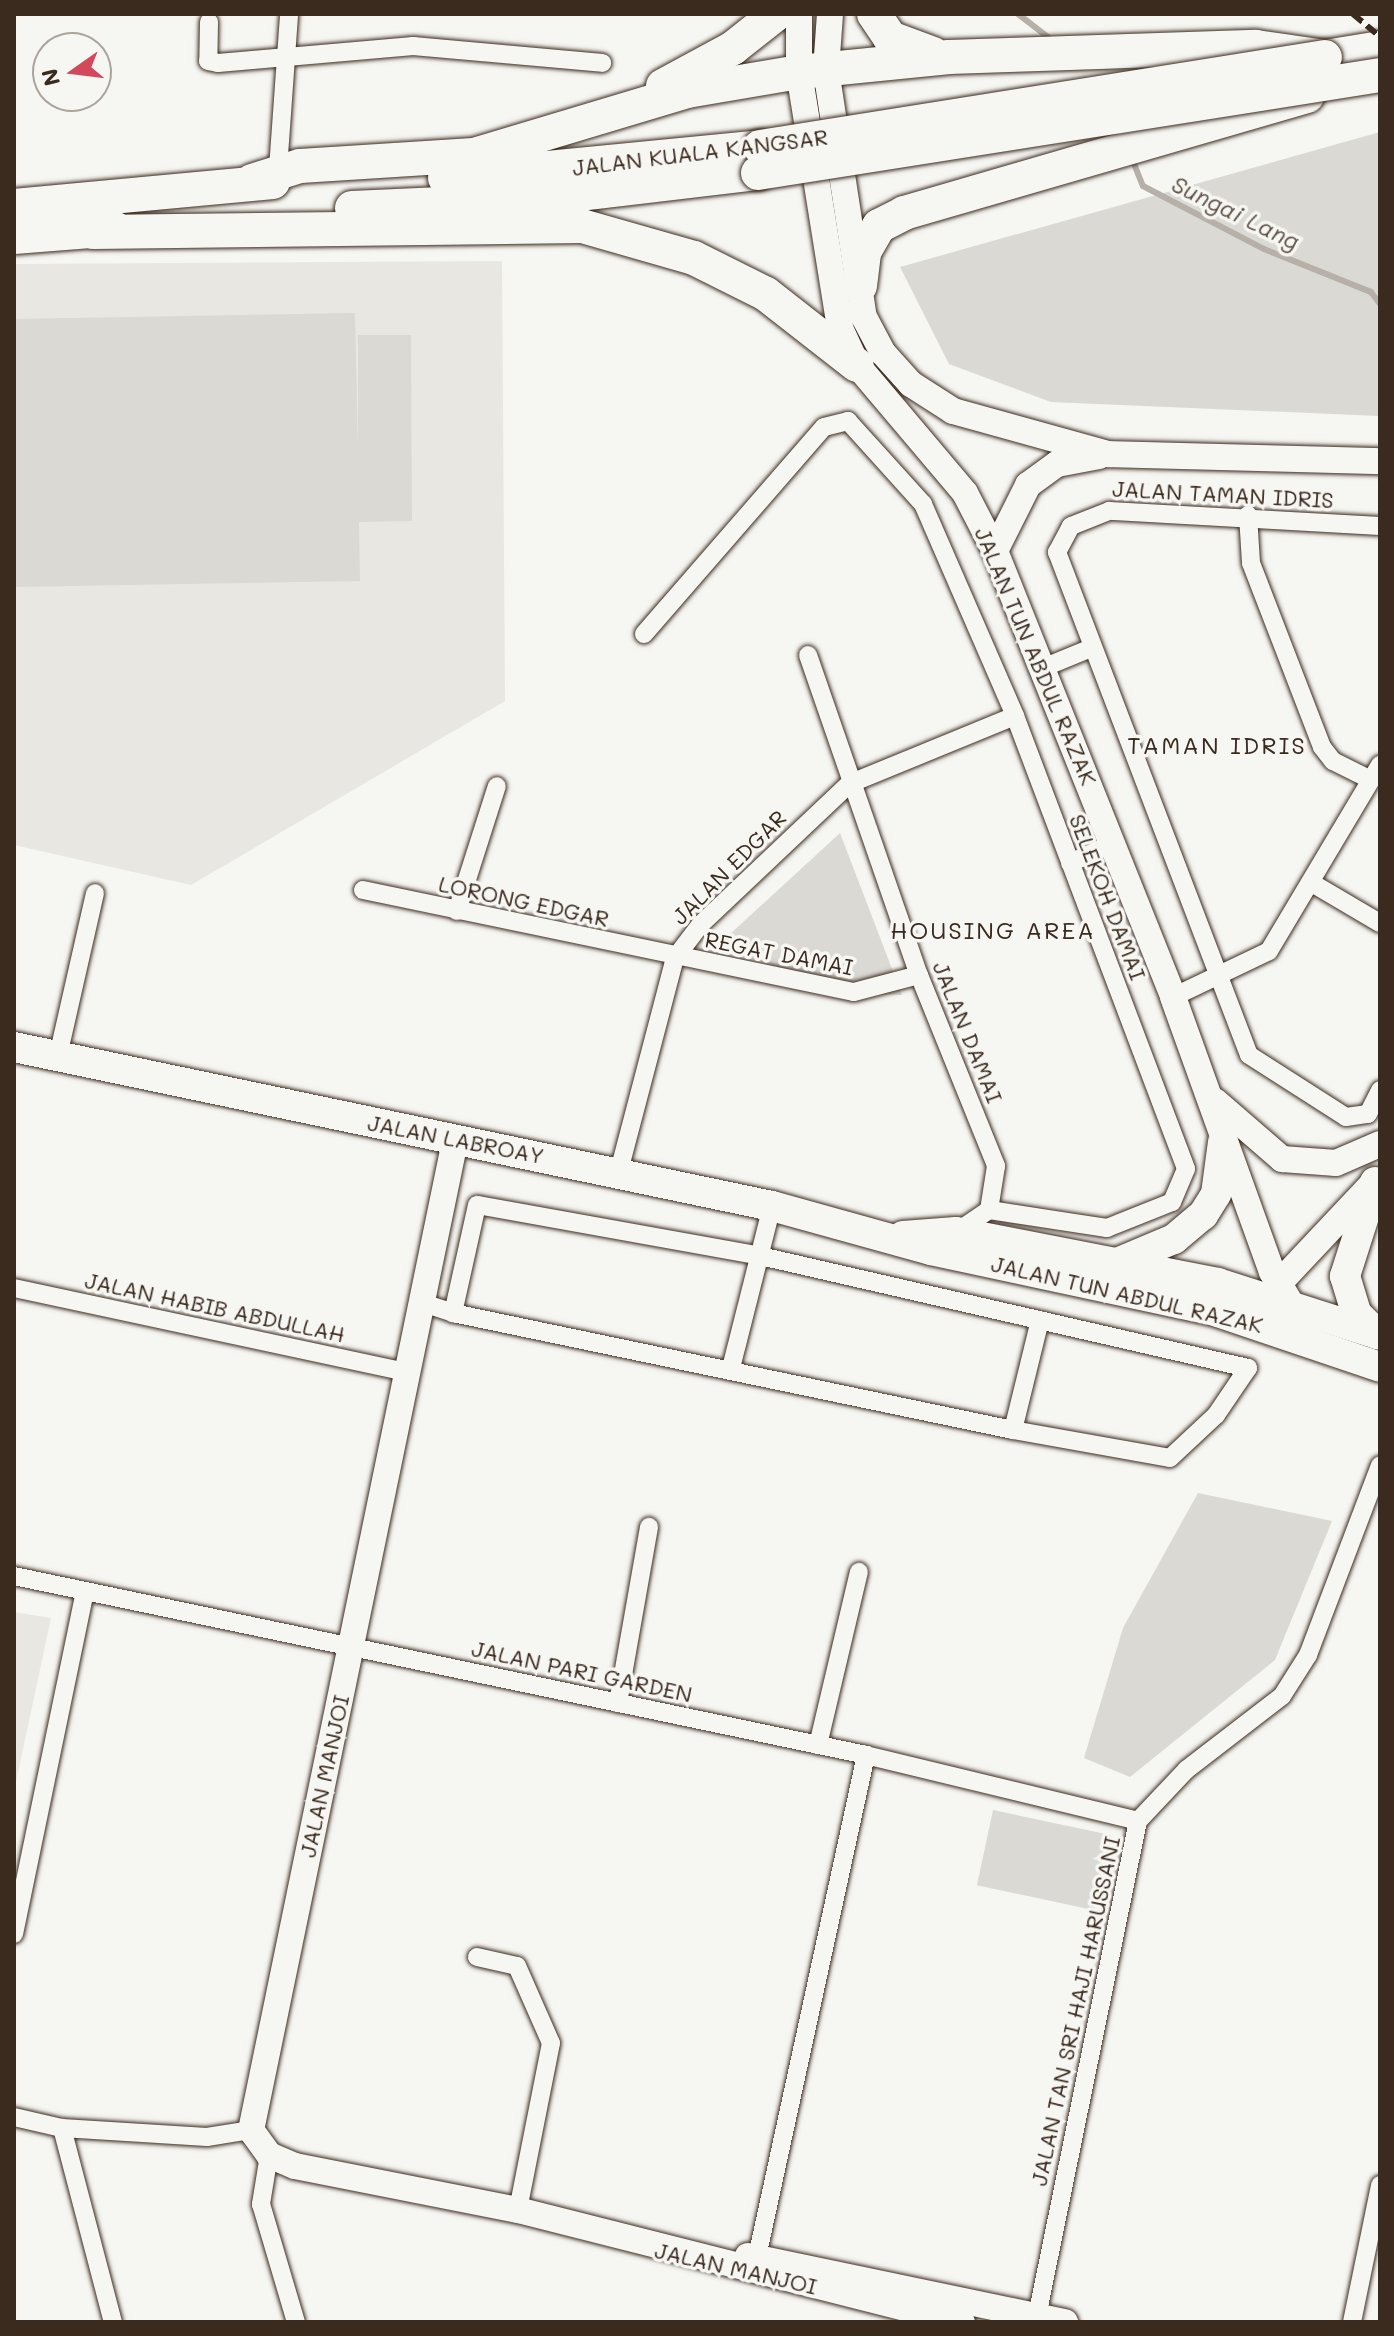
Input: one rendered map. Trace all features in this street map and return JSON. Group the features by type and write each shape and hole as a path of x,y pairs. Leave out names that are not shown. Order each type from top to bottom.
{"highway":[{"path":"613,112 733,48 776,14"},
{"path":"874,14 899,43 949,57"},
{"path":"265,175 474,155 613,112 813,71 949,57 1256,47 1325,57"},
{"name":"JALAN KUALA KANGSAR","path":"14,206 265,175 472,177 760,147 1380,48"},
{"path":"860,286 864,252 879,226 904,213 1208,129 1370,77"},
{"name":"JALAN KUALA KANGSAR","path":"14,237 93,232 299,210 528,200 758,173 1370,77"},
{"path":"93,232 582,226 694,258 766,294 857,365"}],"main road":[{"name":"JALAN TUN ABDUL RAZAK","path":"799,14 813,71 830,279 857,365 965,493 995,551 1045,667 1173,997 1210,1096 1278,1299 1319,1335 1379,1369"},
{"name":"JALAN TUN ABDUL RAZAK","path":"813,71 830,14"},
{"path":"813,71 864,317 883,353 911,384 953,411 1108,454"},
{"path":"995,551 1028,485 1057,464 1108,454 1380,461"},
{"name":"JALAN LABROAY","path":"14,1047 455,1141 619,1171 897,1237"},
{"path":"1210,1096 1282,1159 1336,1163 1380,1144"},
{"name":"JALAN MANJOI","path":"251,2130 455,1141"},
{"path":"1112,1265 1174,1239 1203,1215 1216,1194 1223,1142"},
{"path":"1215,1311 1278,1299 1377,1177"},
{"path":"1377,1177 1345,1276 1356,1313 1379,1334"},
{"name":"JALAN TUN ABDUL RAZAK","path":"897,1237 956,1232 1112,1265 1218,1283 1278,1299 1379,1334"},
{"name":"JALAN TUN ABDUL RAZAK","path":"897,1237 1215,1311 1379,1369"},
{"path":"251,2130 269,2155"},
{"name":"JALAN MANJOI","path":"269,2155 518,2210 899,2286 1037,2319 1065,2322"},
{"name":"JALAN MANJOI","path":"518,2210 880,2314 962,2322"},
{"path":"880,2314 899,2286"},
{"path":"899,2286 907,2317"}],"street":[{"path":"265,175 287,60 289,14"},
{"path":"209,22 208,61 287,60 413,46 602,63"},
{"name":"SELEKOH DAMAI","path":"644,634 824,427 848,421 923,504 1015,716 1186,1169 1172,1202 1107,1228 989,1210"},
{"name":"JALAN TAMAN IDRIS","path":"1380,526 1248,515 1109,511 1071,526 1058,561 1214,977 1254,1062 1346,1117 1368,1114 1380,1090"},
{"path":"1173,997 1269,951 1376,773 1333,761 1322,747 1251,563 1248,515"},
{"path":"1045,667 1091,648"},
{"name":"JALAN DAMAI","path":"808,655 849,784 919,975 996,1166 989,1210"},
{"name":"JALAN EDGAR","path":"619,1171 675,958 701,924 849,784 1015,716"},
{"path":"457,911 497,786"},
{"path":"1070,863 1114,843"},
{"path":"1312,883 1380,923"},
{"name":"LORONG EDGAR","path":"363,890 675,958"},
{"path":"58,1056 95,893"},
{"name":"REGAT DAMAI","path":"675,958 854,992 919,975"},
{"path":"423,1303 453,1313 731,1368 1013,1430 1170,1458 1216,1415 1248,1368 756,1255 477,1205 453,1313"},
{"path":"731,1368 756,1255 772,1206"},
{"path":"956,1232 989,1210"},
{"name":"JALAN HABIB ABDULLAH","path":"14,1288 406,1372"},
{"path":"1013,1430 1040,1320"},
{"name":"JALAN TAN SRI HAJI HARUSSANI","path":"1037,2319 1138,1821 1186,1770 1282,1696 1308,1655 1380,1465"},
{"path":"618,1703 649,1527"},
{"path":"818,1745 859,1572"},
{"name":"JALAN PARI GARDEN","path":"14,1576 866,1755 1138,1821"},
{"path":"14,1934 85,1592"},
{"path":"757,2257 866,1755"},
{"path":"477,1957 517,1966 551,2043 518,2210"},
{"path":"14,2117 62,2128 207,2137 251,2130"},
{"path":"62,2128 113,2322"},
{"path":"269,2155 261,2204 296,2322"},
{"path":"1352,2322 1380,2185"}],"shaded area":[{"path":"1380,132 1380,416 1051,402 949,364 900,267"},
{"path":"502,261 505,701 191,885 14,845 14,264"},
{"path":"355,313 358,448 358,335 411,335 412,521 359,522 360,581 14,587 14,319"},
{"path":"840,833 902,995 863,994 716,947"},
{"path":"1198,1493 1332,1521 1275,1660 1130,1777 1084,1758 1123,1628"},
{"path":"14,1612 51,1618 14,1791"},
{"path":"993,1810 1110,1835 1094,1910 977,1885"}],"waterway":[{"name":"Sungai Lang","path":"1018,14 1053,41"},
{"name":"Sungai Lang","path":"1132,159 1143,186 1264,249 1371,292 1380,304"}],"railway":[{"path":"1353,14 1380,37"}],"district":[{"name":"TAMAN IDRIS","path":"1217,745"},
{"name":"HOUSING AREA","path":"993,930"}]}
